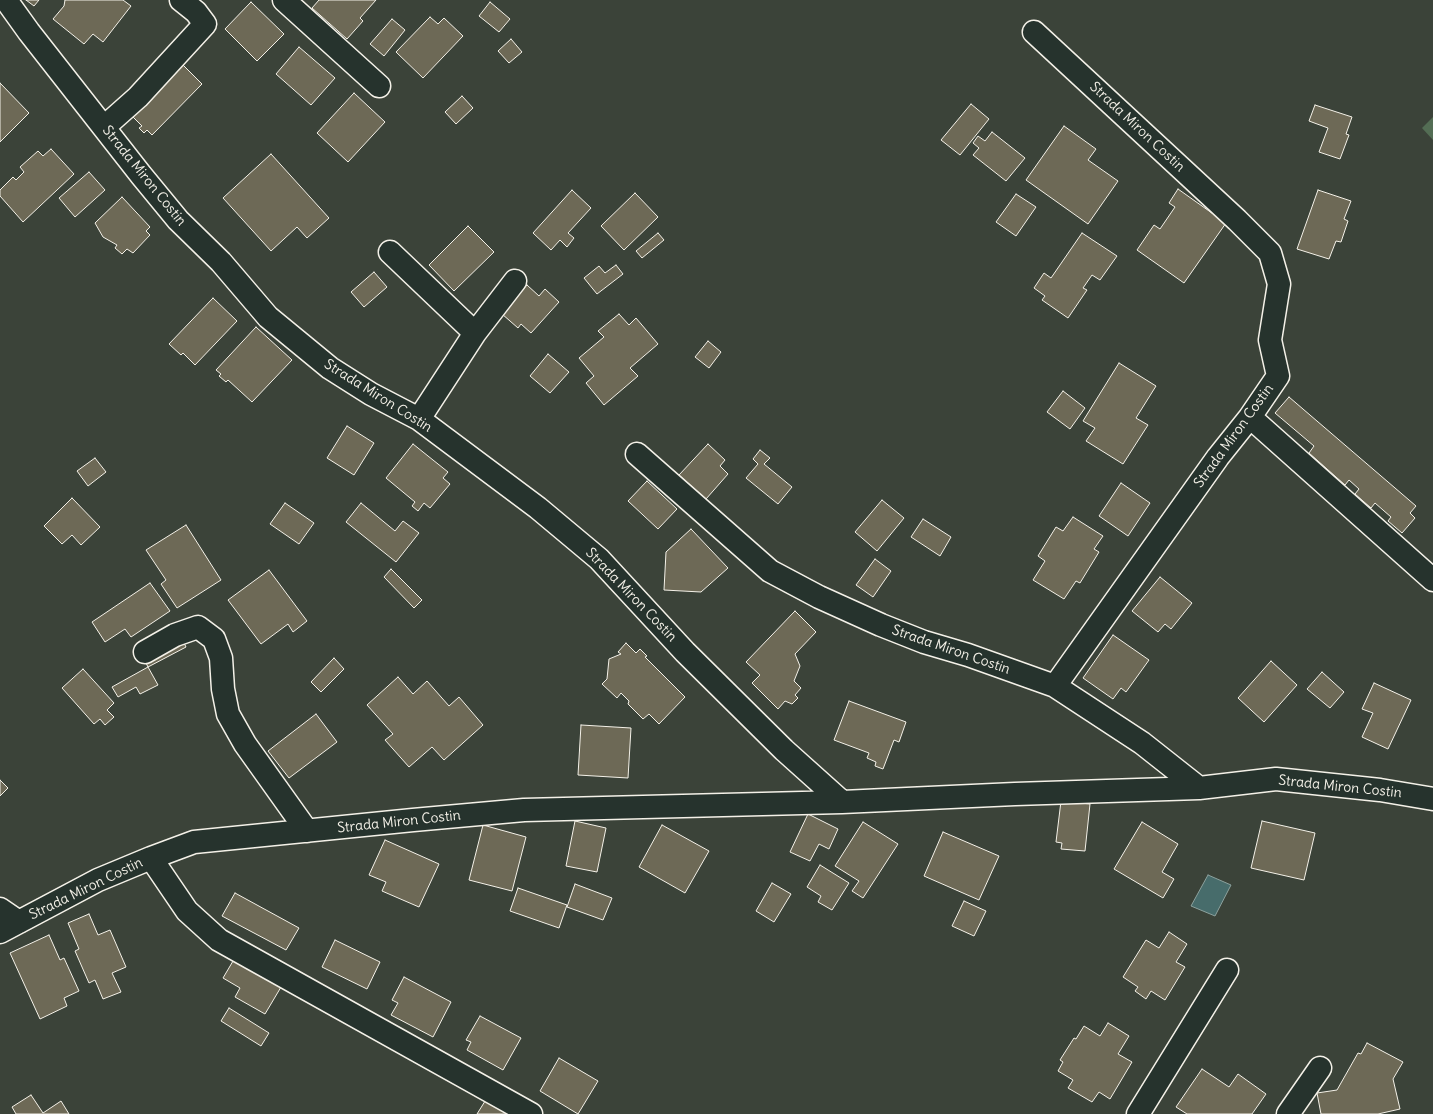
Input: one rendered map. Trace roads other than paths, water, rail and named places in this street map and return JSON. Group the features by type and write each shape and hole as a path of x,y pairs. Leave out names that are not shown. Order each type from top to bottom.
{"street":[{"name":"Strada Miron Costin","path":"6,0 29,32 178,220 221,262 268,317 330,368 371,394 420,419 538,508 599,559 643,608 691,657 784,750 842,802"},
{"path":"103,126 111,121 138,97 205,24 196,12 181,0"},
{"path":"284,0 379,86"},
{"name":"Strada Miron Costin","path":"1034,32 1237,220 1270,253 1279,284 1270,340 1278,376 1250,417 1218,457 1055,686"},
{"path":"390,252 475,333"},
{"path":"420,419 475,333 515,281"},
{"path":"1250,417 1433,580"},
{"name":"Strada Miron Costin","path":"637,454 770,571 819,597 881,625 924,642 968,655 1055,686 1142,743 1199,788"},
{"path":"145,652 175,635 198,627 214,639 221,658 223,689 228,714 244,744 308,831"},
{"name":"Strada Miron Costin","path":"0,932 98,880 194,842 524,810 842,802 1015,794 1199,788 1276,779 1380,790 1433,799"},
{"path":"151,858 187,912 218,940 531,1114"},
{"path":"0,908 19,922"},
{"path":"1138,1114 1228,970"},
{"path":"1288,1114 1320,1068"}],"water":[{"path":"1208,875 1231,885 1215,916 1191,906"}]}
